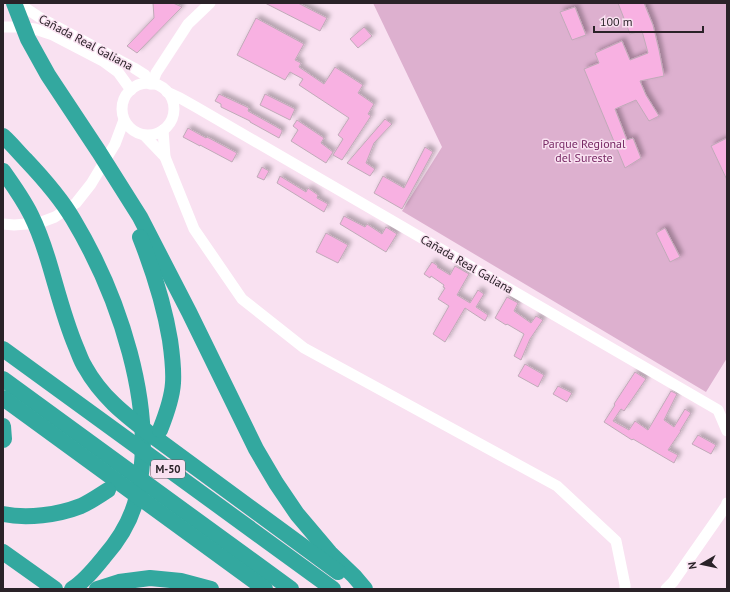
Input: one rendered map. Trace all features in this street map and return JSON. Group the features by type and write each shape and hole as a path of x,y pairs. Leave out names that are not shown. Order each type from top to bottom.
{"highway":[{"path":"14,3 28,39 48,75 140,217 189,312 256,449 276,483 297,514 330,553 354,576 364,589"},
{"path":"3,136 37,172 62,202 97,263 122,325 139,399 143,454 137,497 129,520 113,546 95,568 74,588"},
{"path":"3,171 31,214 50,264 60,304 71,334 84,366 101,390 122,412 150,434 364,589"},
{"path":"114,176 150,263 166,317 174,361 174,384 169,406 160,430"},
{"name":"M-50","path":"3,349 332,589"},
{"name":"M-50","path":"3,379 291,589"},
{"path":"3,398 265,589"},
{"path":"3,426 3,440"},
{"path":"3,514 29,516 54,513 82,506 108,490"},
{"path":"3,552 55,589"},
{"path":"97,589 119,582 150,578 181,581 211,589"}],"street":[{"name":"Cañada Real Galiana","path":"20,3 24,8 39,17 145,74 151,84"},
{"path":"151,84 156,73 188,24 210,3"},
{"name":"Cañada Real Galiana","path":"3,27 35,28 53,35 102,61 118,72 131,90"},
{"path":"115,144 140,133 154,134 163,130 172,119 173,105 171,98 162,88 151,84 136,86 126,95 123,101 122,114 129,127 140,133 165,157"},
{"name":"Cañada Real Galiana","path":"167,92 196,106 718,410 727,431"},
{"path":"173,112 180,107 196,106"},
{"path":"3,224 14,225 39,222 55,217 76,203 91,184 115,144 124,120"},
{"path":"163,130 165,157 194,229 242,299 304,348 557,486 616,541 627,588"},
{"path":"662,589 669,586 727,503"}],"green space":[{"name":"Parque Regional del Sureste","path":"373,3 727,3 727,358 706,392 402,211 442,147"}],"building":[{"path":"153,3 173,3 182,7 137,53 127,46 154,18"},
{"path":"265,3 298,3 327,18 320,31"},
{"path":"618,3 644,3 653,25 664,76 640,81 646,95 659,116 649,121 636,100 615,109 627,140 633,138 641,158 625,168 584,69 599,63 595,53 622,41 630,60 648,53 642,31 630,34"},
{"path":"575,7 586,35 572,40 560,12"},
{"path":"256,18 304,44 295,60 301,63 299,67 324,84 335,67 363,85 358,93 374,104 368,114 371,116 342,160 333,155 343,139 338,135 349,118 299,85 303,79 290,72 285,80 237,55"},
{"path":"364,27 372,36 358,48 350,39"},
{"path":"219,94 249,108 248,111 282,130 279,138 250,121 221,107 221,104 215,101"},
{"path":"265,94 295,109 290,120 260,105"},
{"path":"385,119 392,124 374,143 366,163 375,169 370,176 347,163"},
{"path":"297,120 324,138 321,143 333,152 326,163 291,141 298,130 293,126"},
{"path":"188,128 237,153 232,162 183,137"},
{"path":"727,138 727,180 711,146"},
{"path":"425,147 433,152 402,209 374,193 383,176 404,188"},
{"path":"262,167 269,171 264,180 257,177"},
{"path":"280,176 306,192 308,188 318,195 317,198 328,204 324,212 277,183"},
{"path":"344,216 365,227 367,224 382,234 386,227 397,234 386,252 340,224"},
{"path":"665,228 680,257 670,262 656,233"},
{"path":"326,233 348,245 338,263 316,252"},
{"path":"432,262 450,275 455,266 469,274 457,295 470,303 478,290 484,294 476,307 488,315 485,321 465,308 445,342 433,334 449,306 438,299 445,288 443,287 444,285 431,276 430,278 424,274"},
{"path":"507,297 518,303 514,311 531,323 536,316 543,320 530,339 521,360 514,356 524,334 495,318"},
{"path":"525,364 544,375 538,387 518,376"},
{"path":"635,372 646,379 624,411 621,409 613,421 629,430 635,421 648,430 671,391 677,394 664,420 674,427 685,409 691,413 668,450 678,455 674,463 633,439 632,440 604,422"},
{"path":"558,386 572,393 567,402 553,394"},
{"path":"698,435 716,445 711,454 692,444"}]}
